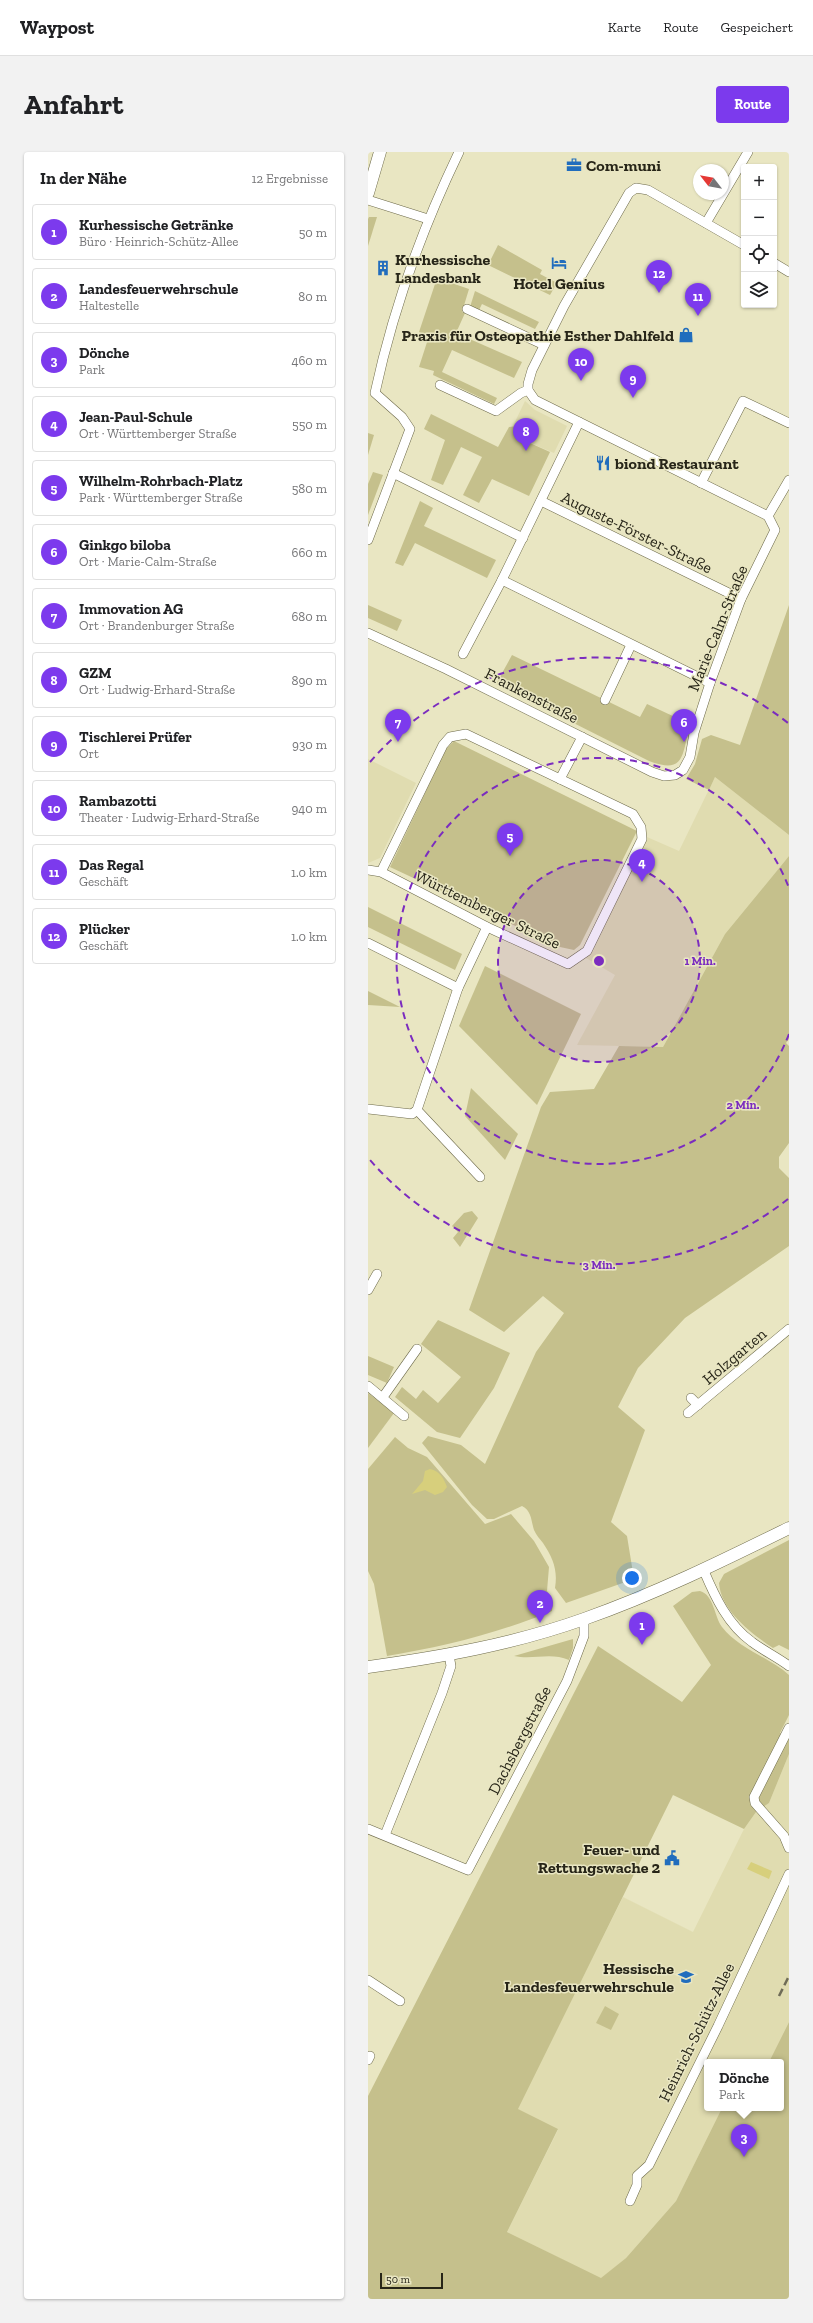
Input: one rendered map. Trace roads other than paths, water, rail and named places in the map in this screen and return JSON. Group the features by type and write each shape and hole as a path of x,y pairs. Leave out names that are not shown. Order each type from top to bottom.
{"main road":[{"path":"368,194 380,152"},
{"path":"368,1666 449,1655 547,1631 584,1619 704,1571 789,1528"}],"street":[{"path":"368,540 392,473 410,429 402,417 375,393 395,314 428,219 459,152"},
{"path":"706,223 748,152"},
{"path":"741,243 648,190 636,188 630,193 564,306 532,370 528,390 535,400 768,516 789,480"},
{"path":"368,200 428,219"},
{"path":"777,265 789,272"},
{"path":"467,309 544,345"},
{"path":"440,385 496,410 528,390"},
{"path":"701,483 743,401 789,423"},
{"path":"462,654 502,580 579,422"},
{"path":"392,473 522,538"},
{"name":"Auguste-Förster-Straße","path":"541,501 741,599"},
{"name":"Marie-Calm-Straße","path":"683,770 690,757 694,733 710,683 741,599 775,530 768,516"},
{"path":"502,580 710,683"},
{"name":"Frankenstraße","path":"368,633 446,669 664,776 675,775 683,770"},
{"path":"604,700 632,645"},
{"path":"381,872 442,745 450,736 466,734 560,779 582,737"},
{"name":"Württemberger Straße","path":"368,870 381,872 487,927 568,964 587,951 642,839 641,827 633,814 560,779"},
{"path":"368,1109 412,1114 417,1110 458,988 487,927"},
{"path":"368,942 458,988"},
{"path":"417,1110 480,1177"},
{"path":"368,1290 377,1274"},
{"name":"Holzgarten","path":"688,1413 789,1329"},
{"path":"383,1397 417,1349"},
{"path":"368,1386 404,1416"},
{"name":"Holzgarten","path":"691,1398 698,1405"},
{"path":"704,1571 718,1602 733,1623 752,1642 789,1666"},
{"name":"Dachsbergstraße","path":"385,1835 468,1870 567,1681 584,1636 584,1619"},
{"path":"368,1829 385,1835 442,1693 450,1666 449,1655"},
{"path":"789,1728 754,1798 755,1803 784,1836 789,1848"},
{"name":"Heinrich-Schütz-Allee","path":"630,2201 637,2185 637,2176 649,2165 782,1892 789,1874"},
{"path":"368,1980 400,2001"}],"railway":[{"path":"779,1996 789,1976"}],"place":[{"name":"Com-muni","path":"574,165"},
{"name":"Hotel Genius","path":"559,263"},
{"name":"Kurhessische Landesbank","path":"383,268"},
{"name":"Plücker","path":"659,293"},
{"name":"Das Regal","path":"698,316"},
{"name":"Praxis für Osteopathie Esther Dahlfeld","path":"686,335"},
{"name":"Rambazotti","path":"581,381"},
{"name":"Tischlerei Prüfer","path":"633,398"},
{"name":"GZM","path":"526,451"},
{"name":"biond Restaurant","path":"603,463"},
{"name":"Immovation AG","path":"398,742"},
{"name":"Ginkgo biloba","path":"684,742"},
{"name":"Wilhelm-Rohrbach-Platz","path":"510,856"},
{"name":"Jean-Paul-Schule","path":"642,882"},
{"name":"Landesfeuerwehrschule","path":"540,1623"},
{"name":"Kurhessische Getränke","path":"642,1645"},
{"name":"Feuer- und Rettungswache 2","path":"672,1858"},
{"name":"Hessische Landesfeuerwehrschule","path":"686,1977"},
{"name":"Dönche","path":"744,2157"}]}
